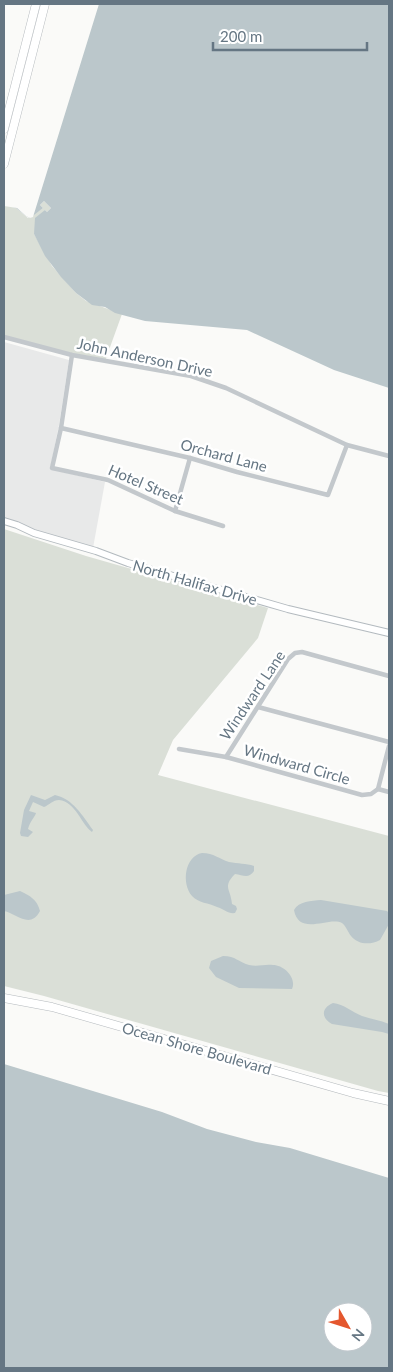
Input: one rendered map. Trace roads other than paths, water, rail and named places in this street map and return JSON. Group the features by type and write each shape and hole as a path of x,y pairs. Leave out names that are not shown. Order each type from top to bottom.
{"main road":[{"path":"4,129 36,4"},
{"path":"4,164 45,4"},
{"name":"Ocean Shore Boulevard","path":"4,998 52,1007 353,1093 389,1101"}],"street":[{"name":"John Anderson Drive","path":"4,337 72,355 191,376 226,388 347,445 389,456"},
{"name":"Hotel Street","path":"72,355 61,428 52,468 108,480 175,511 223,526"},
{"name":"Orchard Lane","path":"61,428 190,458 328,495 347,445"},
{"path":"175,511 190,458"},
{"name":"North Halifax Drive","path":"4,521 34,534 217,589 288,609 389,633"},
{"name":"Windward Lane","path":"226,757 288,659 295,653 302,652 389,676"},
{"path":"258,707 389,742"},
{"path":"389,746 378,789 389,792"},
{"name":"Windward Circle","path":"179,749 226,757 362,795 371,794 378,789"}]}
